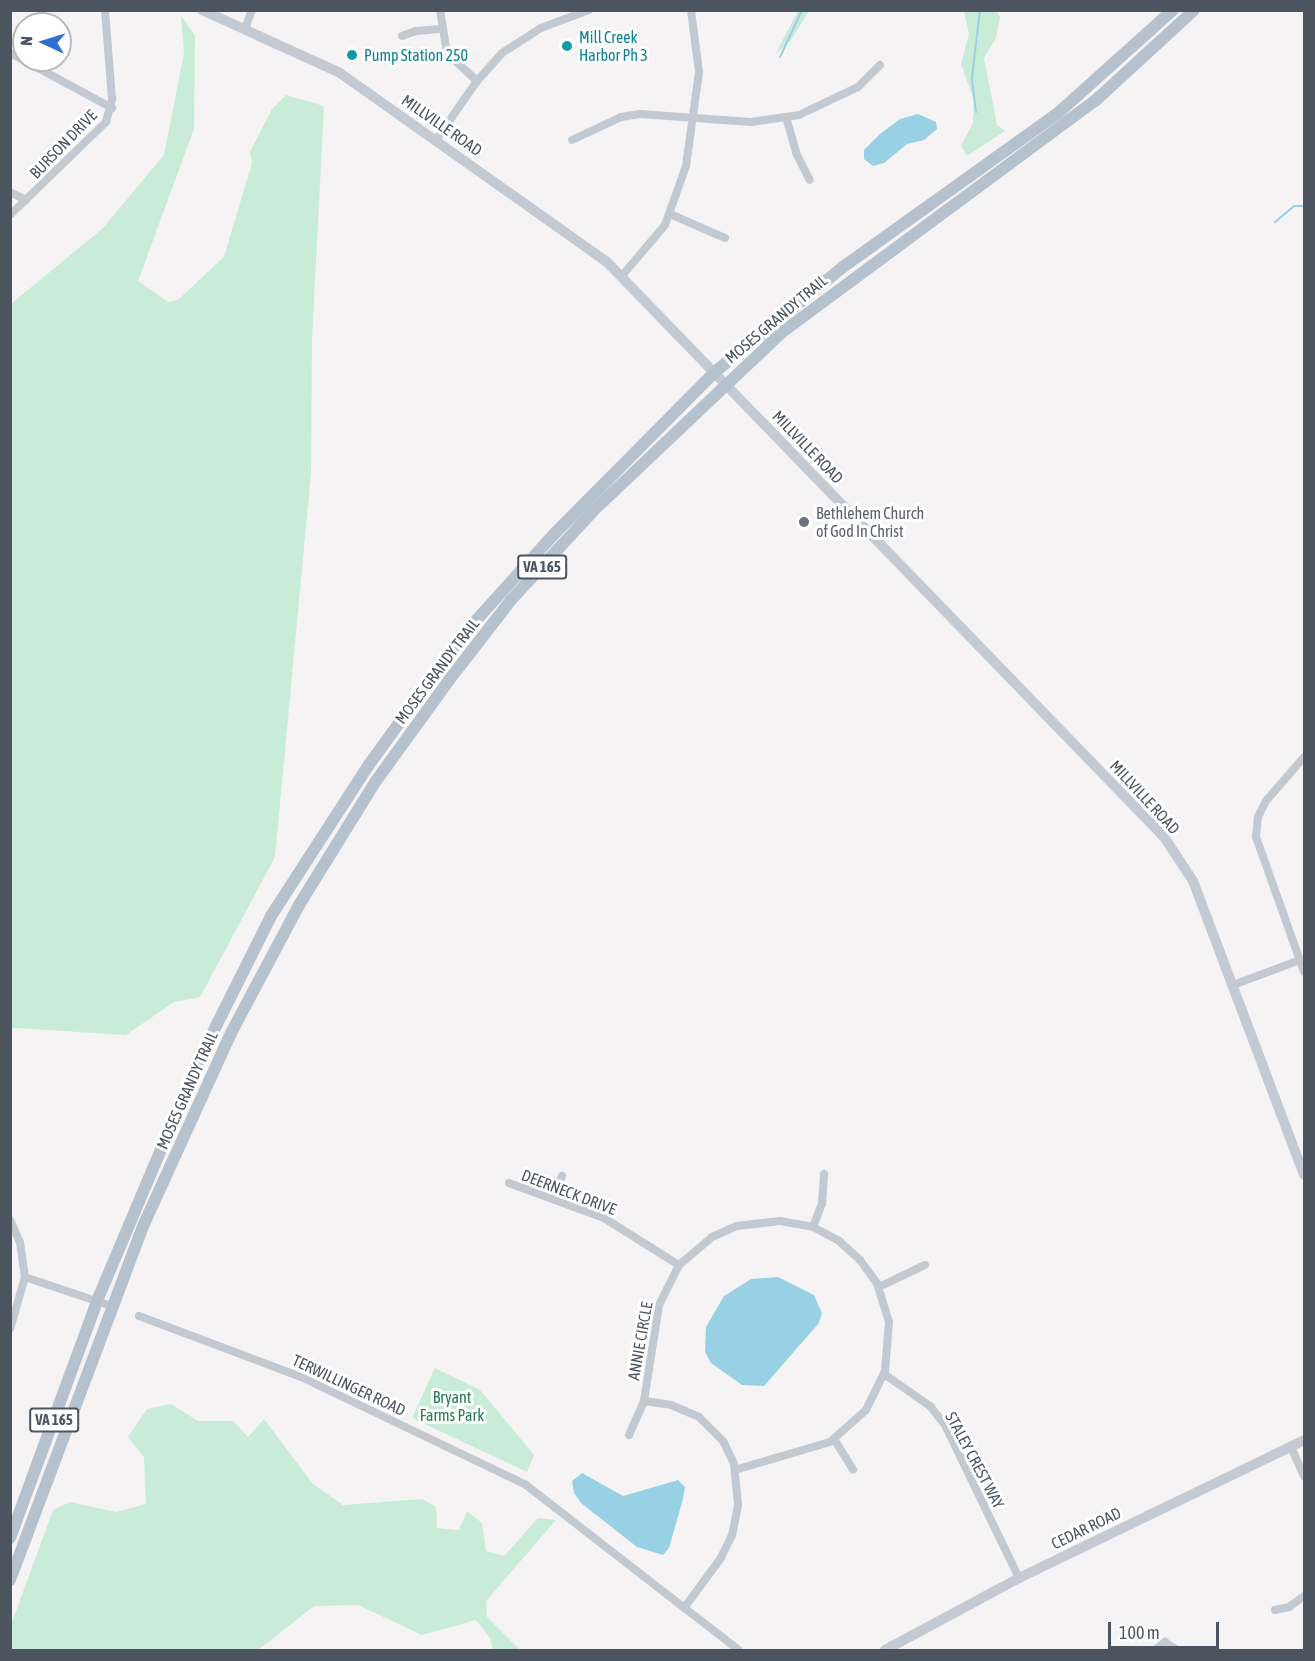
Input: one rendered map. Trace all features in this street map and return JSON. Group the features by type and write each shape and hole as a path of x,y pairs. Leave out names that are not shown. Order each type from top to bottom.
{"main road":[{"name":"MOSES GRANDY TRAIL","path":"10,1538 97,1301 197,1064 266,927 368,766 462,636 556,532 715,372 843,267 1057,114 1173,10"},
{"name":"MOSES GRANDY TRAIL","path":"10,1580 111,1306 231,1033 299,905 376,781 511,600 594,510 726,383 843,285 1095,101 1194,10"}],"street":[{"name":"BURSON DRIVE","path":"10,215 106,122 112,108 105,10"},
{"name":"MILLVILLE ROAD","path":"202,10 340,73 592,250 726,383 1173,848 1193,881 1305,1175"},
{"path":"245,29 252,10"},
{"path":"440,10 440,29 452,60 477,81"},
{"path":"436,140 477,81 521,39 563,18 589,10"},
{"path":"621,277 649,248 670,214 686,166 696,116 699,72 691,10"},
{"path":"402,36 416,31 440,29"},
{"path":"10,53 112,108"},
{"path":"572,140 621,117 659,113 751,122 786,117 814,110 858,87 880,65"},
{"path":"786,117 796,153 810,180"},
{"path":"10,192 26,200"},
{"path":"670,214 726,238"},
{"path":"1305,757 1270,794 1256,826 1262,858 1305,972"},
{"path":"1233,985 1300,960"},
{"path":"813,1227 822,1204 824,1174"},
{"path":"553,1198 562,1176"},
{"name":"DEERNECK DRIVE","path":"509,1184 553,1198 626,1229 679,1266"},
{"path":"10,1220 20,1242 26,1277 10,1329"},
{"name":"ANNIE CIRCLE","path":"629,1435 644,1401 659,1305 679,1266 712,1237 737,1226 780,1221 813,1227 839,1241 860,1260 879,1287 889,1322 890,1346 885,1374 866,1410 834,1439 798,1454 735,1470"},
{"path":"879,1287 925,1265"},
{"path":"26,1277 111,1306"},
{"name":"TERWILLINGER ROAD","path":"139,1316 299,1376 509,1476 739,1650"},
{"name":"STALEY CREST WAY","path":"885,1374 930,1406 945,1425 1019,1578"},
{"path":"644,1401 671,1405 699,1417 723,1441 735,1470 738,1506 732,1535 721,1558 684,1608"},
{"path":"834,1439 853,1470"},
{"name":"CEDAR ROAD","path":"893,1649 1019,1578 1305,1440"},
{"path":"1291,1447 1305,1476"},
{"path":"1275,1610 1305,1596"},
{"path":"1155,1650 1165,1642 1177,1650"}],"green space":[{"path":"798,11 809,11 791,40 775,55"},
{"path":"964,11 997,11 1000,17 996,38 984,58 997,125 1005,131 967,156 961,146 973,123 974,100 961,64 969,34"},
{"path":"181,15 195,36 194,129 138,281 168,302 178,300 224,257 252,163 250,152 272,109 286,95 324,106 312,339 311,473 275,857 200,997 174,1002 126,1035 16,1028 10,1027 11,304 103,228 164,155 184,53"},
{"name":"Bryant Farms Park","path":"435,1368 480,1390 534,1455 527,1472 412,1418"},
{"path":"171,1404 198,1421 233,1421 248,1437 264,1419 313,1484 343,1505 422,1499 436,1507 437,1528 459,1530 467,1511 482,1523 486,1551 504,1556 538,1518 556,1520 486,1601 487,1617 520,1650 493,1650 490,1638 476,1620 422,1635 358,1605 314,1606 258,1650 11,1650 11,1625 53,1510 70,1502 116,1512 146,1504 144,1457 128,1437 147,1409"}],"water":[{"path":"918,114 936,122 937,129 924,140 907,144 884,163 873,166 864,159 864,150 880,134 900,119"},
{"path":"778,1277 814,1295 822,1313 819,1323 764,1386 742,1385 711,1363 705,1352 706,1327 724,1296 751,1279"},
{"path":"582,1473 623,1496 678,1480 685,1487 669,1548 663,1555 637,1547 581,1503 574,1493 572,1481"}],"waterway":[{"path":"780,57 802,10"},
{"path":"976,112 972,77 980,10"},
{"path":"1275,222 1294,206 1304,206"}],"place":[{"name":"Mill Creek Harbor Ph 3","path":"567,46"},
{"name":"Pump Station 250","path":"352,55"},
{"name":"Bethlehem Church of God In Christ","path":"804,522"}]}
